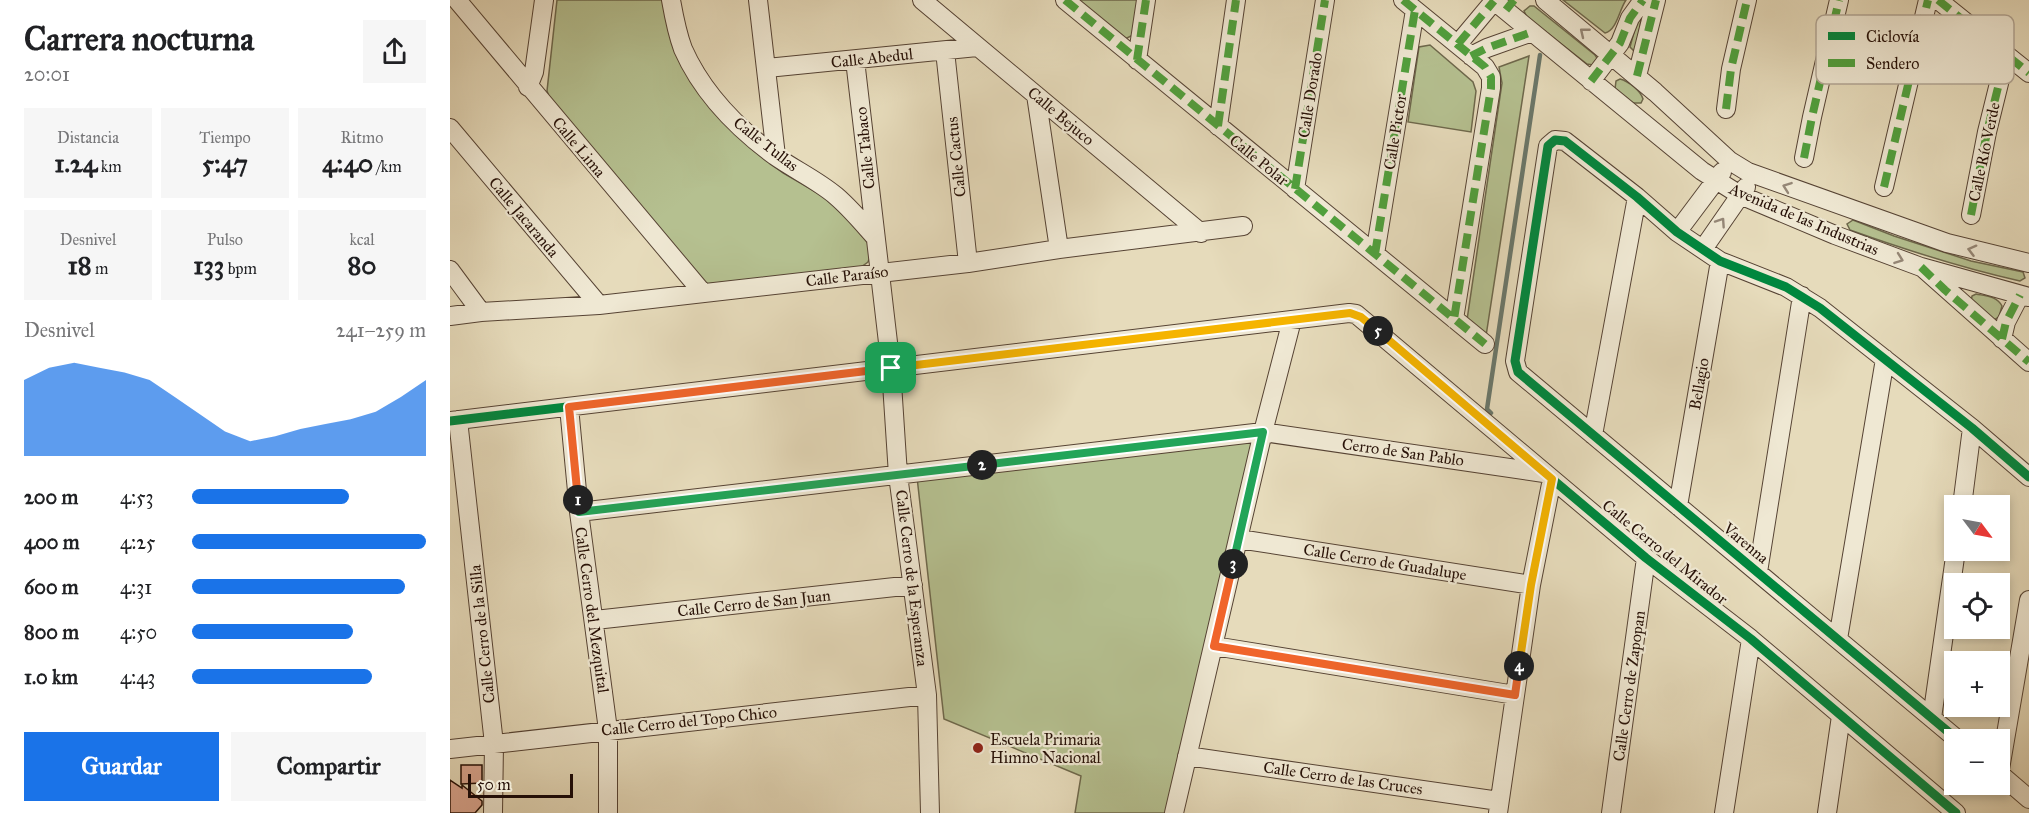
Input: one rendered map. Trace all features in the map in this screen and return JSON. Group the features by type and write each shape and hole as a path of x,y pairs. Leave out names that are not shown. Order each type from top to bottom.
{"street":[{"name":"Calle Lima","path":"457,0 703,294"},
{"path":"528,87 534,72 544,0"},
{"name":"Calle Tullas","path":"671,0 676,27 684,49 698,76 721,107 740,127 776,156 836,196 874,236"},
{"path":"758,0 776,156"},
{"name":"Calle Bejuco","path":"922,0 1201,233"},
{"name":"Calle Polar","path":"1065,0 1485,344"},
{"path":"1137,60 1146,0"},
{"path":"1218,126 1236,0"},
{"name":"Calle Dorado","path":"1295,189 1325,0"},
{"name":"Avenida de las Industrias","path":"1545,0 1637,76 1730,161 1754,176 1947,243 2029,263"},
{"path":"1591,81 1620,43 1630,18 1642,0"},
{"path":"1637,76 1656,0"},
{"path":"1726,109 1731,69 1747,0"},
{"path":"1836,15 1839,0"},
{"path":"1924,15 1928,0"},
{"path":"1938,0 1957,15"},
{"path":"1465,50 1502,3"},
{"name":"Avenida de las Industrias","path":"1502,3 1532,32 1715,181 1740,195 1835,235 1921,267 2024,296"},
{"path":"1409,5 1465,50 1489,73 1491,88 1454,319"},
{"name":"Calle Pictor","path":"1375,254 1409,5"},
{"path":"1465,50 1487,48 1532,32"},
{"name":"Calle Abedul","path":"767,68 977,48"},
{"name":"Calle Cactus","path":"945,51 968,263"},
{"name":"Calle Tabaco","path":"855,60 879,273"},
{"path":"2014,61 2029,73"},
{"path":"1804,158 1820,84"},
{"path":"1884,187 1908,84"},
{"name":"Calle Río Verde","path":"1971,215 1999,84"},
{"path":"1637,118 1649,117 1656,109 1658,105 1655,92"},
{"path":"1036,94 1059,249"},
{"name":"Calle Jacaranda","path":"450,128 599,305"},
{"name":"Varenna","path":"1637,197 1566,141 1555,140 1548,146 1516,349 1516,369 1521,376 1945,729"},
{"path":"1677,232 1730,161"},
{"path":"1703,249 1754,176"},
{"path":"1637,197 1677,232 1720,261 1786,287 1802,296 1972,428 2029,477"},
{"path":"1593,435 1637,197"},
{"path":"1835,235 1830,225 1831,218 1835,212 1846,208"},
{"name":"Calle Paraíso","path":"450,316 599,305 703,294 968,263 1243,226"},
{"name":"Bellagio","path":"1678,506 1720,261"},
{"path":"1921,267 2029,362"},
{"path":"450,270 481,312"},
{"name":"Calle Cerro de la Esperanza","path":"879,273 891,368 898,474 927,695 930,813"},
{"path":"1758,572 1802,296"},
{"path":"2002,339 2006,322 2024,296"},
{"name":"Calle Cerro del Mirador","path":"1292,320 1356,314 1646,558 1750,639 1841,716 1938,806 1956,813"},
{"path":"454,421 1292,320 1263,432 1174,813"},
{"path":"1838,639 1885,359"},
{"name":"Calle Cerro del Mezquital","path":"569,407 579,512 608,730 608,813"},
{"name":"Calle Cerro de la Silla","path":"454,421 494,744 493,813"},
{"path":"1963,495 1972,428"},
{"name":"Cerro de San Pablo","path":"579,512 1263,432 1548,476"},
{"path":"1498,807 1548,476"},
{"name":"Calle Cerro de Guadalupe","path":"1239,539 1531,585"},
{"name":"Calle Cerro de Zapopan","path":"1611,813 1646,558"},
{"path":"1932,718 1954,561"},
{"name":"Calle Cerro de San Juan","path":"595,621 913,585"},
{"path":"2007,729 2029,600"},
{"path":"1724,813 1750,639"},
{"path":"1214,646 1515,695"},
{"name":"Calle Cerro del Topo Chico","path":"450,748 927,695"},
{"path":"1827,813 1841,716"},
{"name":"Calle Cerro de las Cruces","path":"1187,756 1498,807"},
{"path":"2010,783 2029,799"}],"green space":[{"path":"557,0 668,0 670,14 753,150 783,173 833,202 868,243 871,254 868,262 861,267 707,284 701,279 550,99 547,91"},
{"path":"1076,0 1139,0 1133,35 1125,39"},
{"path":"1563,0 1626,0 1615,24 1605,33"},
{"path":"1534,6 1595,55 1597,58 1593,65 1587,64 1527,17 1524,11"},
{"path":"1641,20 1634,51 1630,47 1637,21"},
{"path":"1430,45 1473,82 1476,91 1471,132 1408,122 1419,47"},
{"path":"1529,56 1486,336 1467,320 1502,83 1499,67"},
{"path":"1620,79 1640,93 1643,99 1641,103 1633,103 1615,89 1616,81"},
{"path":"1853,220 1971,261 2023,272 2025,278 2020,281 1998,276 1892,245 1850,230 1847,224"},
{"path":"1976,294 1991,297 2000,303 2002,306 1999,317 1994,320 1971,302 1972,296"},
{"path":"1262,438 1171,813 1075,813 1081,776 944,719 917,477"}],"building":[{"path":"461,765 482,765 482,783 461,784"},
{"path":"450,780 462,788 462,785 482,801 482,805 475,813 450,813"}],"waterway":[{"path":"1491,413 1487,409 1540,55"}],"marked path":[{"path":"1065,0 1485,344"},
{"path":"1137,60 1146,0"},
{"path":"1218,126 1236,0"},
{"path":"1295,189 1325,0"},
{"path":"1403,0 1485,67 1491,77 1454,319"},
{"path":"1506,10 1514,0"},
{"path":"1591,81 1620,43 1630,18 1643,0"},
{"path":"1637,76 1656,0"},
{"path":"1726,109 1731,69 1747,0"},
{"path":"1836,15 1839,0"},
{"path":"1924,15 1928,0"},
{"path":"1938,0 1957,15"},
{"path":"1458,44 1494,1"},
{"path":"1375,254 1415,10"},
{"path":"1471,56 1532,32"},
{"path":"2014,61 2029,73"},
{"path":"1804,158 1820,84"},
{"path":"1884,187 1908,84"},
{"path":"1971,215 1999,84"},
{"path":"1921,267 2029,362"},
{"path":"2002,339 2006,322 2020,295"}],"cycle path":[{"path":"1945,729 1518,372 1515,361 1548,146 1555,140 1565,141 1637,197 1677,232 1720,261 1786,287 1820,308 1972,428 2029,477"},
{"path":"450,421 1349,313 1356,314 1646,558 1751,639 1956,813"}],"place":[{"name":"Escuela Primaria Himno Nacional","path":"978,748"}],"route":[{"path":"1356,314 1552,479 1531,585 1515,695 1214,646 1263,432 579,512 569,407 891,368 1356,314"}]}
